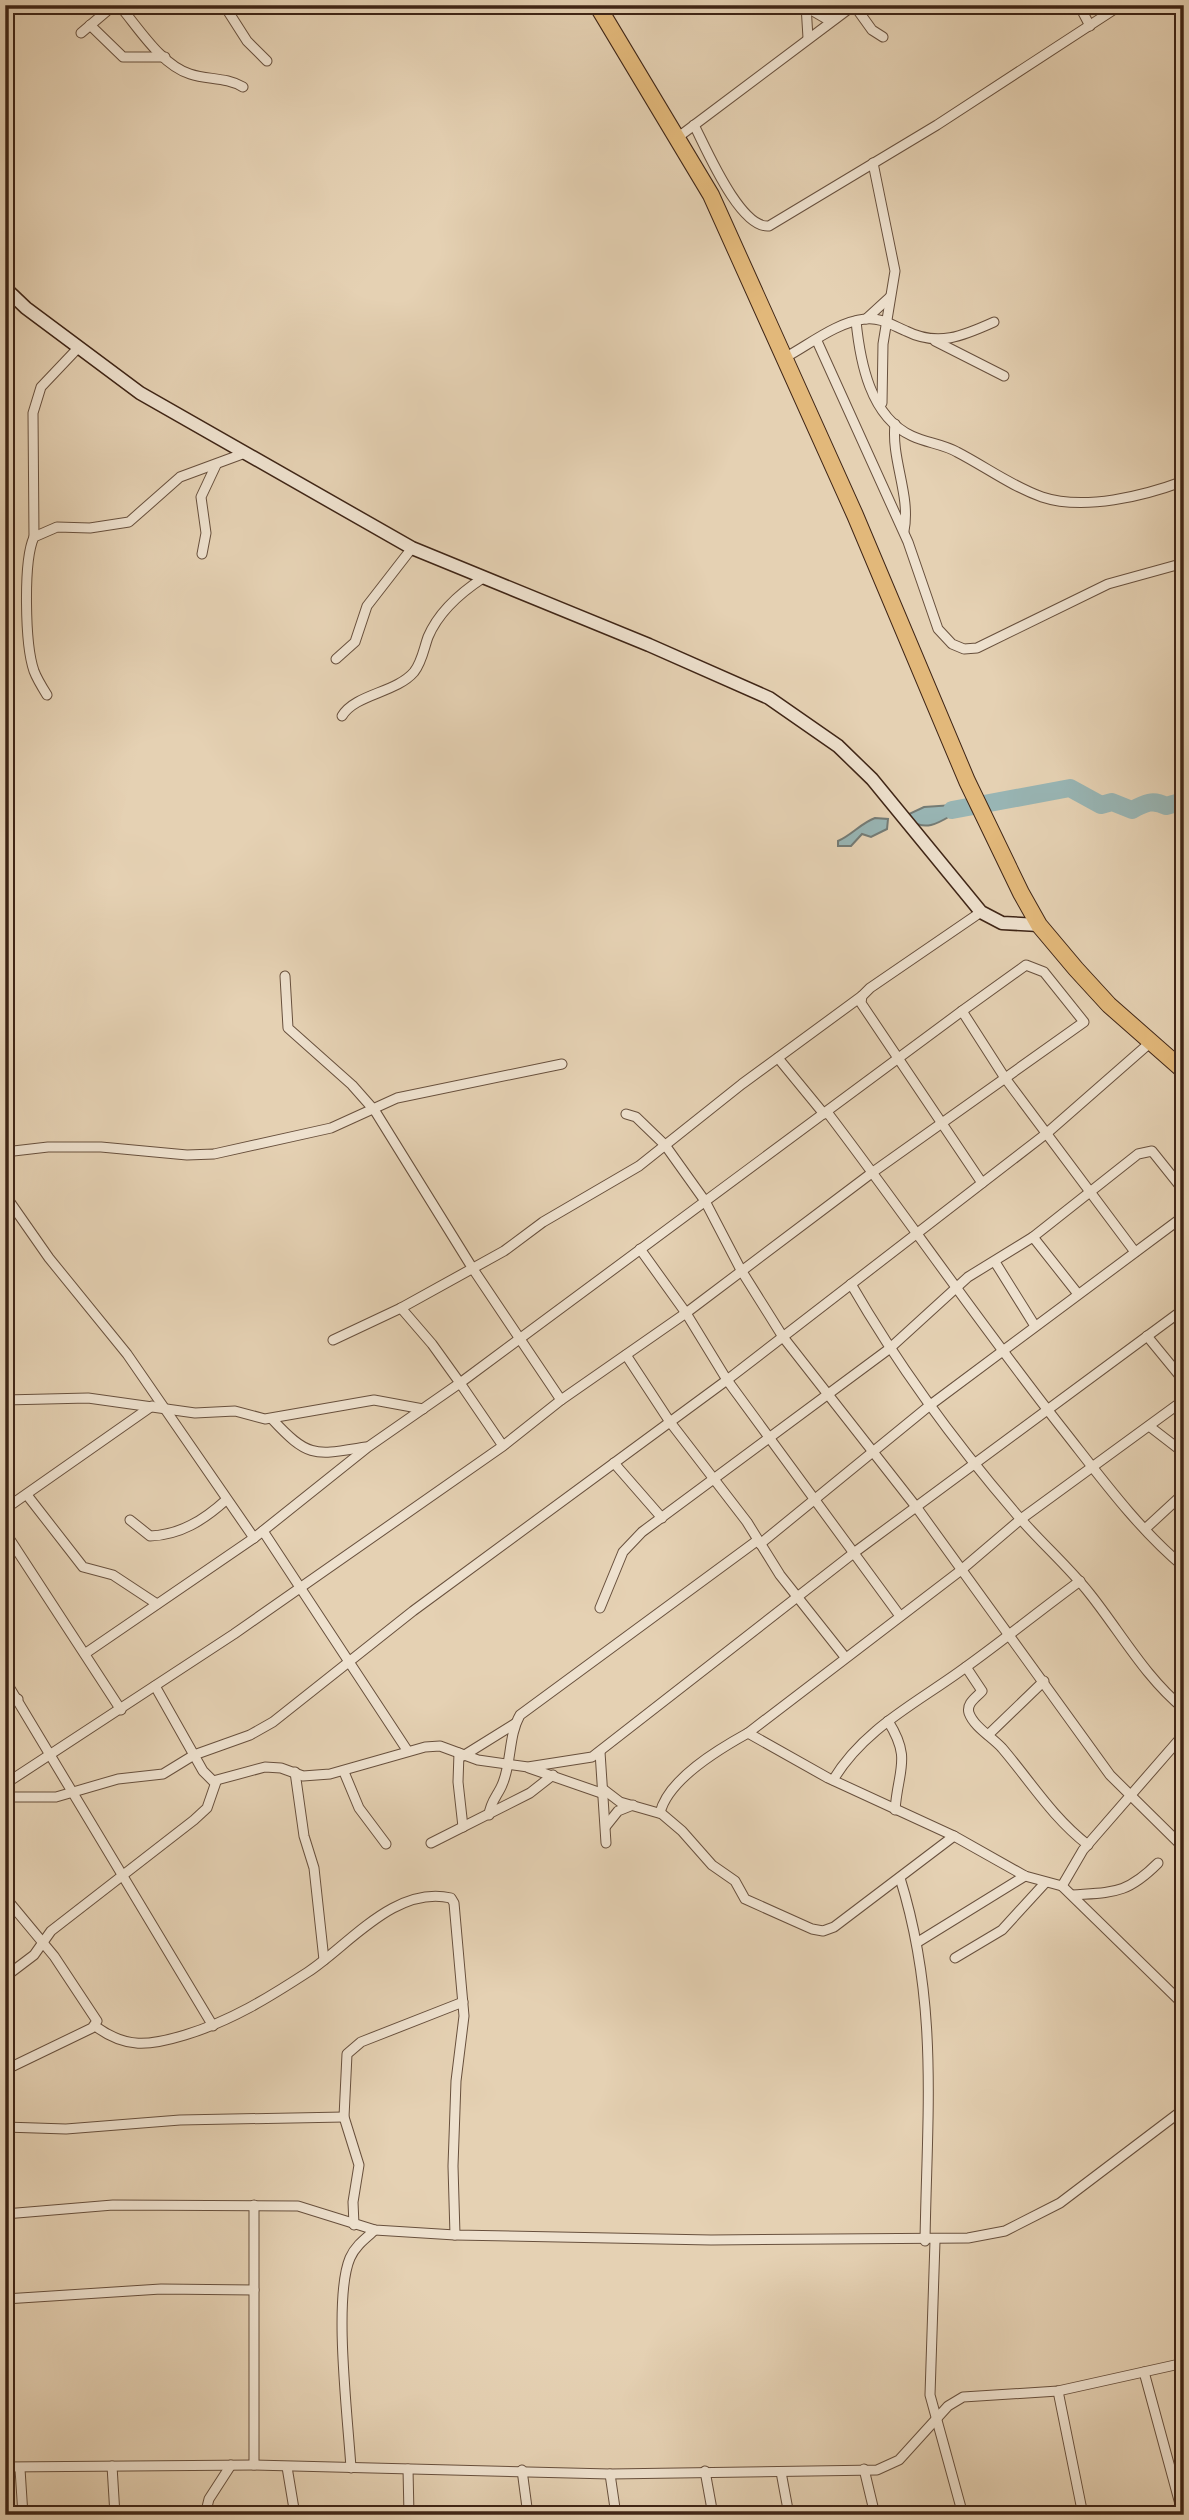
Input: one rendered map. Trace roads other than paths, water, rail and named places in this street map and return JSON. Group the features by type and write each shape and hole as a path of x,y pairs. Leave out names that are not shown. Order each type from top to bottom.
{"highway":[{"path":"597,5 711,195 786,356 993,839 1039,925 1109,1005 1184,1071"}],"main road":[{"path":"5,288 78,348 150,400 412,548 738,683 802,719 838,746 872,779 981,912 1002,923 1039,925"}],"street":[{"path":"81,33 114,5"},
{"path":"120,5 166,57 192,75 232,81 243,87"},
{"path":"224,5 247,41 267,61"},
{"path":"677,138 854,5 872,30 883,37"},
{"path":"1079,5 1090,26"},
{"path":"694,125 740,210 762,227 769,226 1121,5"},
{"path":"806,6 825,18 836,18"},
{"path":"806,6 808,38"},
{"path":"90,25 123,57 166,57"},
{"path":"873,163 895,258 881,362 882,408"},
{"path":"786,356 861,320 891,296"},
{"path":"861,320 887,321 935,341 1004,376"},
{"path":"861,320 859,348 869,386 895,424 912,436 958,452 1014,485 1057,500 1121,498 1184,481"},
{"path":"935,341 956,338 994,322"},
{"path":"817,341 904,531 938,629 945,639 964,649 993,642 1108,584 1184,563"},
{"path":"47,695 33,669 29,629 26,568 34,537 33,413 41,387 78,348"},
{"path":"895,424 894,438 906,511 904,531"},
{"path":"34,537 57,527 90,528 129,522 180,477 245,453"},
{"path":"202,554 206,533 201,496 216,465"},
{"path":"336,659 355,642 368,606 384,580 412,548"},
{"path":"342,716 352,704 398,684 415,671 438,618 482,578"},
{"path":"333,1340 401,1308 473,1269 504,1251 543,1222 639,1166 778,1058 981,912"},
{"path":"5,1784 121,1710 300,1589 503,1446 561,1399 686,1313 873,1172 1084,1022 1044,972 1026,965 460,1384 368,1447 254,1538 86,1653"},
{"path":"285,976 288,1028 352,1085 375,1111 473,1269 561,1399"},
{"path":"862,996 861,1003 982,1183"},
{"path":"962,1011 1005,1078 1135,1252"},
{"path":"5,1797 73,1794 118,1779 163,1774 194,1755 250,1735 273,1722 413,1611 727,1380 916,1231 1047,1133 1152,1041"},
{"path":"778,1058 873,1172 1001,1351 1093,1467 1145,1528 1184,1567"},
{"path":"5,1152 48,1147 101,1147 187,1155 214,1154 331,1128 375,1111 397,1098 562,1065"},
{"path":"626,1114 649,1128 665,1145 705,1201 741,1270 783,1337 830,1393 917,1508 1110,1775 1184,1848"},
{"path":"600,1608 623,1552 662,1518 712,1478 889,1349 968,1277 1033,1237 1145,1150 1157,1155 1184,1191"},
{"path":"5,1195 49,1258 107,1327 166,1408 254,1538"},
{"path":"461,1754 516,1723 537,1700 817,1500 929,1406 1184,1216"},
{"path":"1033,1237 1078,1294"},
{"path":"640,1249 686,1313 727,1380 768,1438 817,1500 900,1616"},
{"path":"995,1262 1035,1326"},
{"path":"851,1284 889,1349 974,1464 1080,1581 1140,1664 1184,1709"},
{"path":"401,1308 432,1343 503,1446"},
{"path":"527,1767 582,1759 600,1752 855,1552 1184,1309"},
{"path":"1147,1336 1184,1381"},
{"path":"626,1355 670,1422 845,1657"},
{"path":"5,1400 88,1398 195,1413 235,1411 272,1419 374,1400 424,1409"},
{"path":"606,1826 618,1811 663,1800 715,1751 748,1733 960,1571 1021,1519 1184,1400"},
{"path":"5,1509 152,1406"},
{"path":"272,1419 309,1452 334,1452 368,1447"},
{"path":"1149,1426 1184,1453"},
{"path":"614,1463 662,1518"},
{"path":"1145,1528 1184,1493"},
{"path":"27,1495 83,1567 113,1575 158,1604"},
{"path":"130,1520 150,1536 161,1536 199,1521 226,1500"},
{"path":"263,1531 352,1662 407,1750"},
{"path":"5,1532 121,1710"},
{"path":"833,1780 860,1743 1080,1581"},
{"path":"966,1667 982,1691 969,1705 968,1712 1057,1820 1088,1845"},
{"path":"5,1680 213,2026"},
{"path":"988,1735 1044,1681"},
{"path":"155,1686 208,1778 216,1782 265,1767 311,1776 344,1772 407,1750 440,1746 461,1754 527,1767 604,1792 620,1802 660,1813 682,1830 712,1865 735,1881 744,1899 812,1929 823,1931 834,1927 954,1836"},
{"path":"5,1704 18,1699"},
{"path":"888,1721 901,1741 904,1756 895,1810"},
{"path":"489,1815 491,1804 502,1784 516,1723"},
{"path":"748,1733 833,1780 954,1836 1026,1876 1062,1886 1184,2005"},
{"path":"1062,1886 1088,1845 1184,1734"},
{"path":"600,1752 606,1843"},
{"path":"461,1754 457,1782 463,1827"},
{"path":"295,1772 304,1836 314,1868 324,1960"},
{"path":"344,1772 359,1808 386,1844"},
{"path":"430,1843 530,1793 553,1775"},
{"path":"5,1977 24,1965 51,1931 207,1808 216,1782"},
{"path":"660,1813 663,1800"},
{"path":"1073,1895 1099,1894 1135,1885 1158,1863"},
{"path":"918,1942 1026,1876"},
{"path":"900,1878 918,1942 929,2024 929,2387 963,2515"},
{"path":"955,1958 1002,1930 1045,1883"},
{"path":"95,2026 119,2041 144,2044 167,2041 213,2026 237,2017 324,1960 355,1934 407,1902 430,1896 451,1898 454,1903 464,2030 456,2081 453,2166 456,2235"},
{"path":"5,1897 43,1942 96,2017 95,2026"},
{"path":"354,2225 353,2202 359,2165 344,2117 345,2061 351,2049 463,2002"},
{"path":"5,2070 95,2026"},
{"path":"5,2214 113,2205 254,2205 310,2207 354,2225 375,2230 456,2235 930,2241 1005,2231 1030,2220 1100,2174 1184,2109"},
{"path":"5,2127 66,2129 180,2120 344,2117"},
{"path":"254,2205 254,2465"},
{"path":"351,2468 343,2318 345,2275 351,2256 375,2230"},
{"path":"5,2299 161,2289 254,2290"},
{"path":"5,2467 20,2469 254,2465 610,2474 877,2470 899,2460 948,2406 963,2397 1058,2390 1184,2363"},
{"path":"1144,2372 1184,2515"},
{"path":"1058,2390 1083,2515"},
{"path":"205,2515 209,2498 232,2465"},
{"path":"112,2466 115,2515"},
{"path":"288,2467 295,2515"},
{"path":"20,2469 23,2515"},
{"path":"408,2469 409,2515"},
{"path":"864,2469 875,2515"},
{"path":"522,2470 528,2515"},
{"path":"705,2471 713,2515"},
{"path":"780,2472 789,2515"},
{"path":"610,2474 615,2515"}],"water":[{"path":"953,805 952,815 936,823 926,826 910,820 909,814 924,807"},
{"path":"875,818 888,819 887,829 871,837 862,834 851,846 838,846 838,841"}],"waterway":[{"path":"952,810 1070,788 1101,805 1112,802 1132,810 1149,803 1166,806 1184,801"}]}
